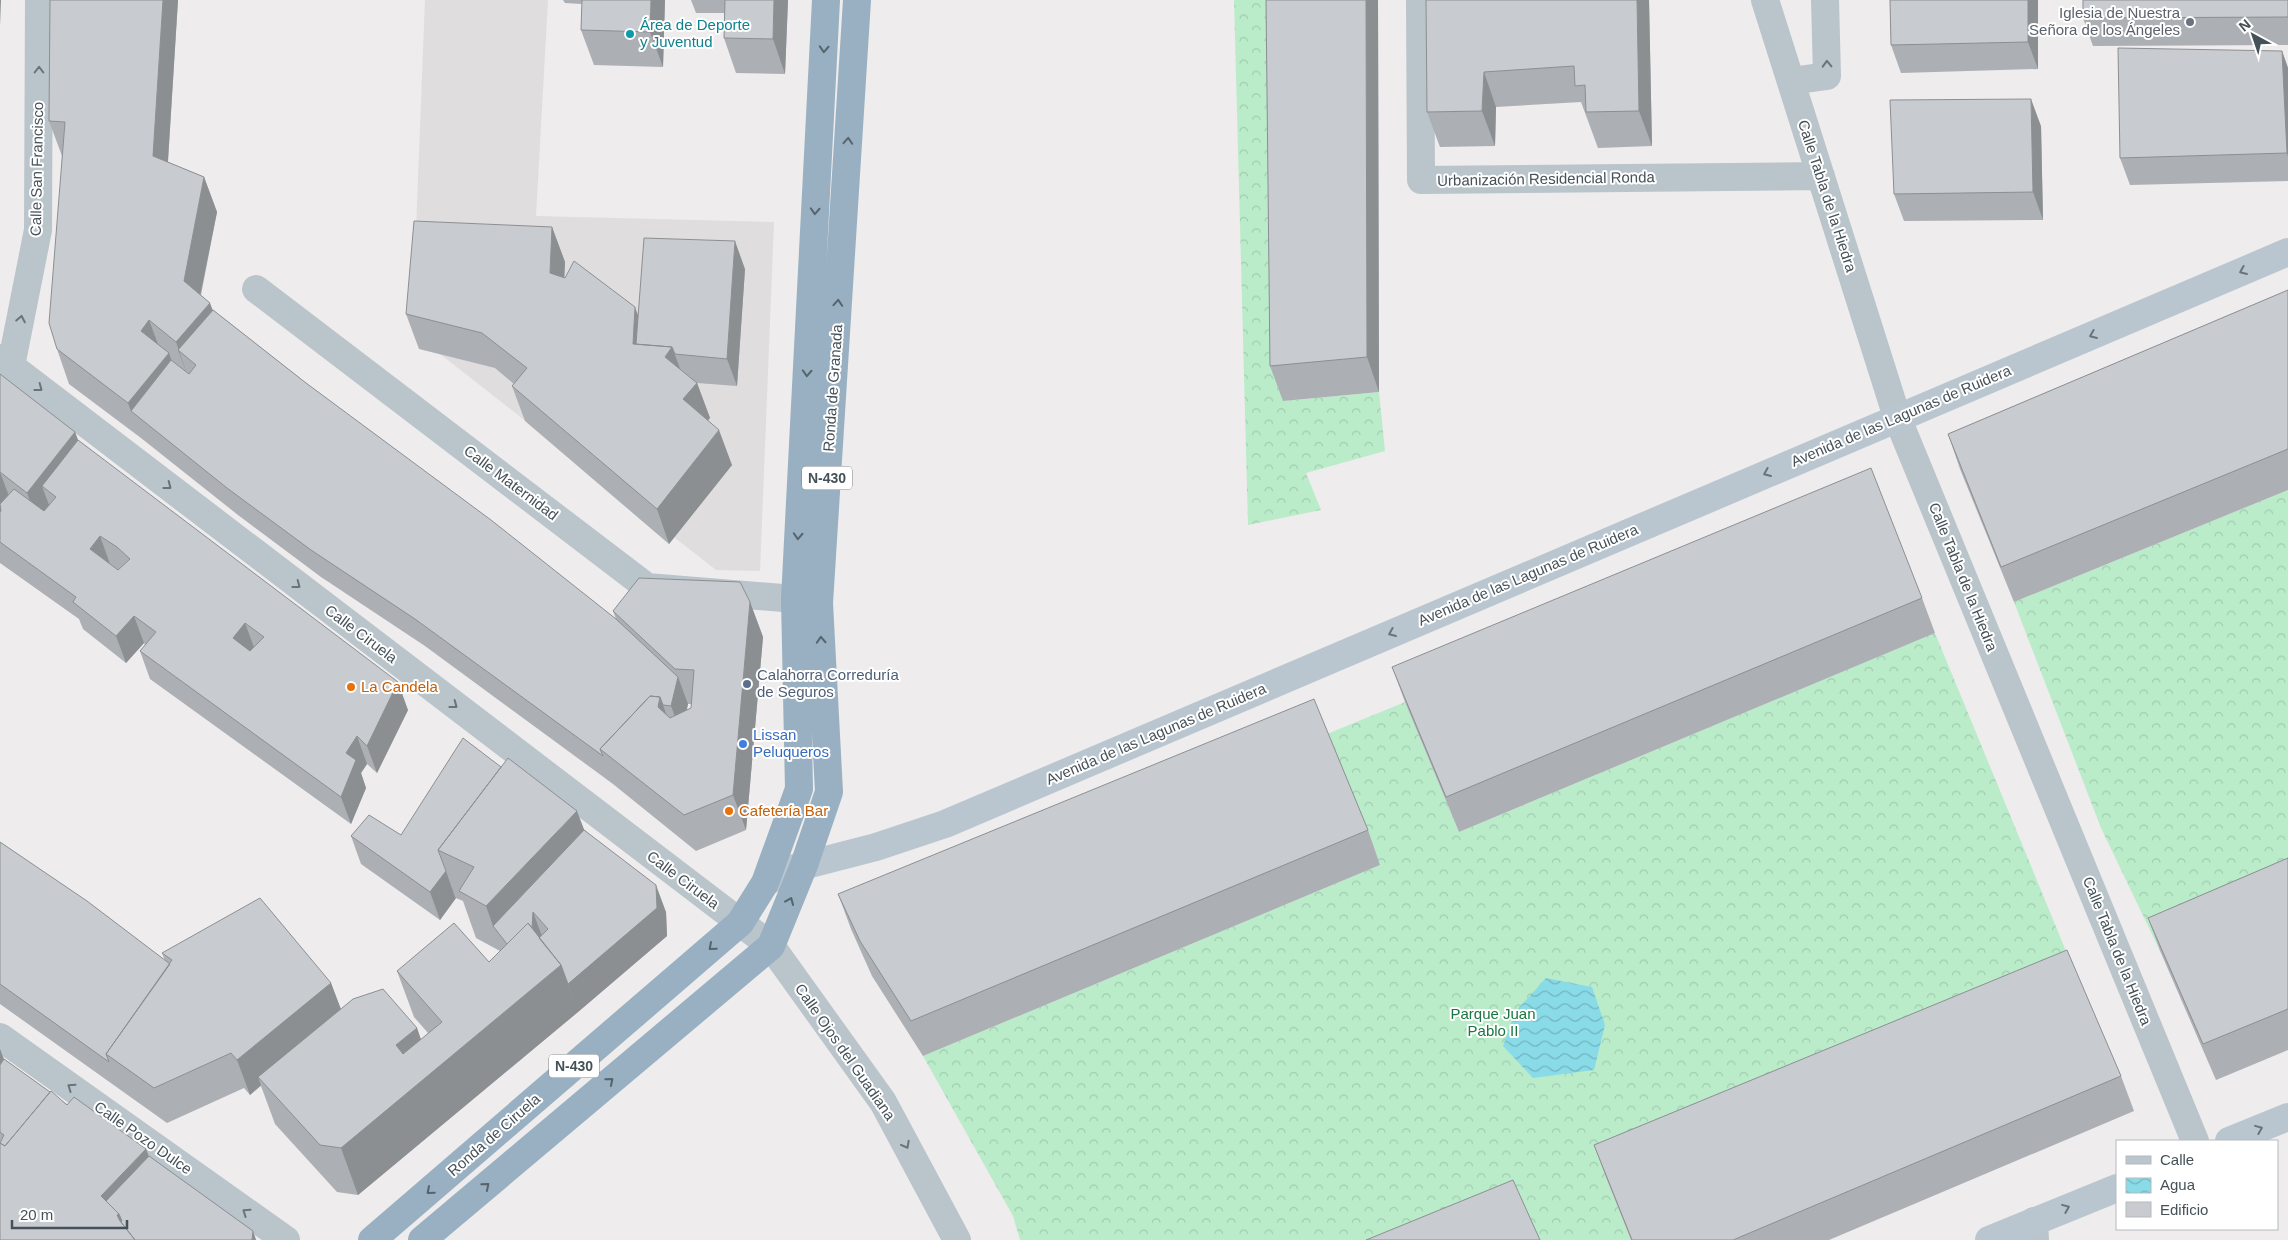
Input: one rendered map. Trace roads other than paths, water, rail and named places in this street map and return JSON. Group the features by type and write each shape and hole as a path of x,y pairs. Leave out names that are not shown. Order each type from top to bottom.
{"highway":[{"name":"Ronda de Granada","path":"765,884 799,789 795,599 826,0"},
{"name":"Ronda de Granada","path":"771,946 804,865 829,792 819,603 857,0"},
{"name":"Ronda de Ciruela","path":"372,1240 740,923 765,884"},
{"name":"N-430","path":"422,1240 771,946"}],"main road":[{"name":"Avenida de las Lagunas de Ruidera","path":"765,884 787,870 876,847 945,824 2288,252"},
{"path":"2232,1140 2288,1117"},
{"path":"1989,1240 2034,1231 2116,1189"}],"street":[{"name":"Calle San Francisco","path":"6,362 38,230 39,0"},
{"name":"Urbanización Residencial Ronda","path":"1420,0 1421,180 1821,176"},
{"name":"Calle Tabla de la Hiedra","path":"1765,0 1897,418 2195,1140"},
{"path":"1791,81 1827,76 1825,0"},
{"name":"Calle Maternidad","path":"256,289 647,587 795,599"},
{"name":"Calle Ciruela","path":"6,362 771,946"},
{"name":"Calle Ojos del Guadiana","path":"771,946 883,1102 957,1240"},
{"name":"Calle Pozo Dulce","path":"0,1037 286,1240"}],"water":[{"path":"1546,978 1592,987 1605,1025 1594,1070 1533,1078 1503,1046 1515,1012"}],"place":[{"name":"Iglesia de Nuestra Señora de los Ángeles","path":"2190,22"},
{"name":"Área de Deporte y Juventud","path":"630,34"},
{"name":"Calahorra Correduría de Seguros","path":"747,684"},
{"name":"La Candela","path":"351,687"},
{"name":"Lissan Peluqueros","path":"743,744"},
{"name":"Cafetería Bar","path":"729,811"}],"park label":[{"name":"Parque Juan Pablo II","path":"1493,1022"}]}
